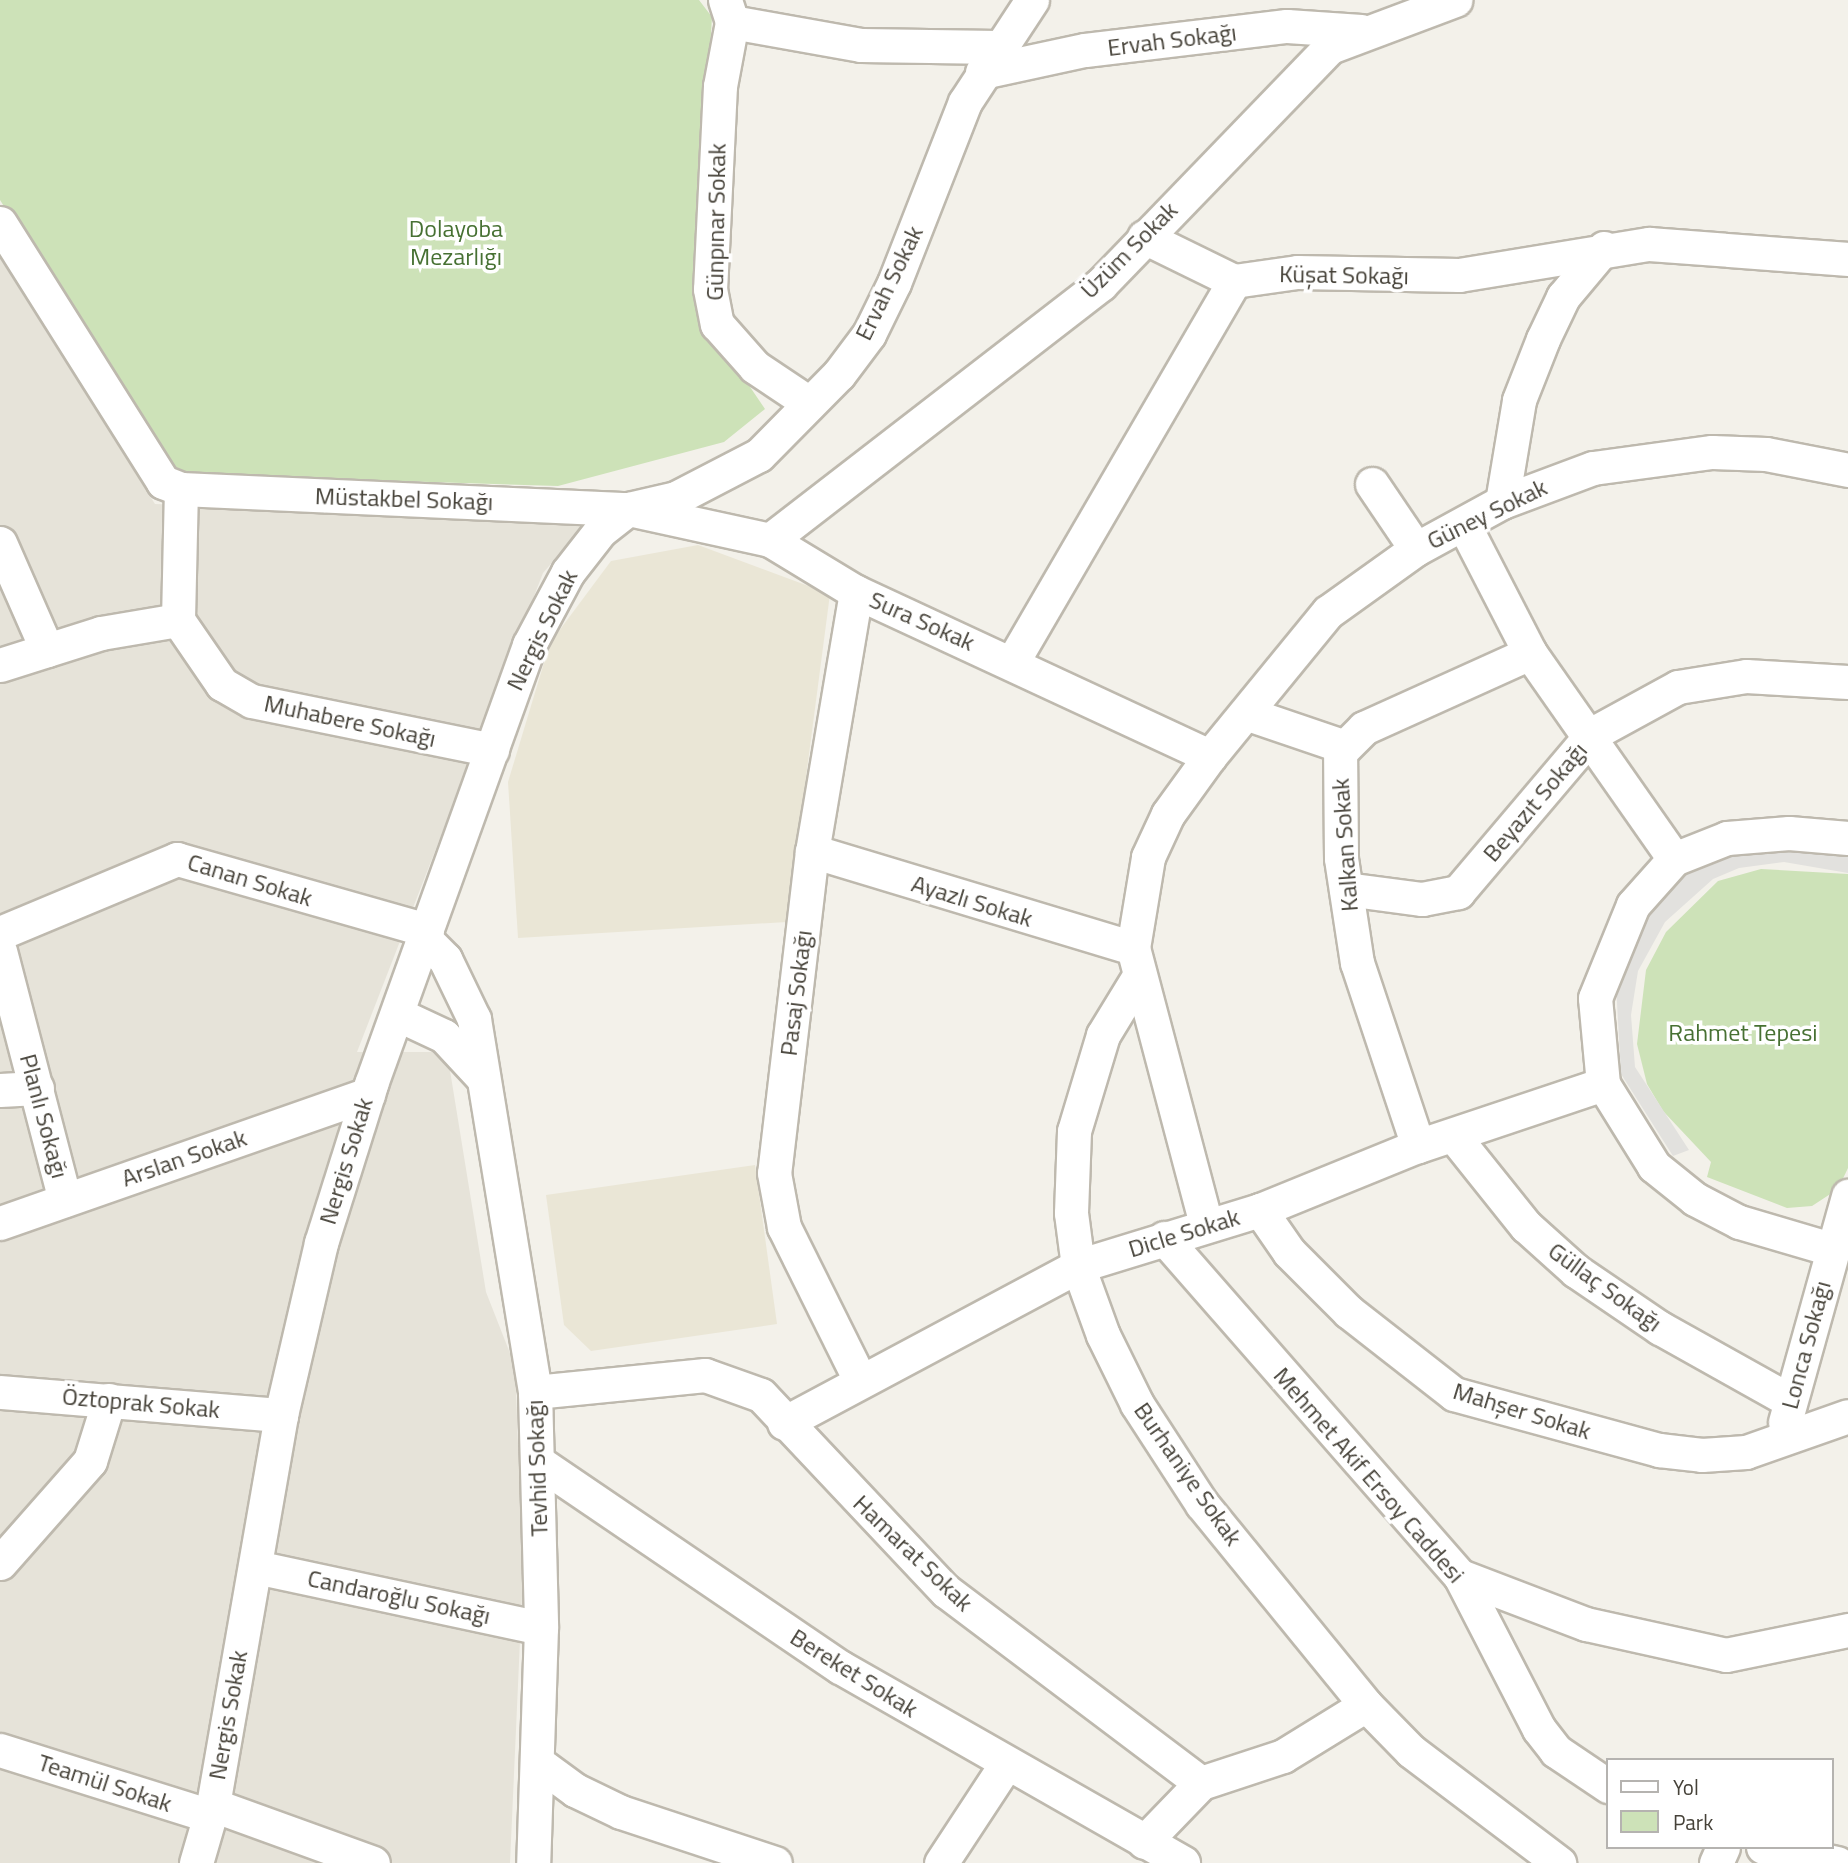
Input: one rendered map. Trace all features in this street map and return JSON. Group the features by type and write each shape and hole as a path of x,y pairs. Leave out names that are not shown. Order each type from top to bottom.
{"street":[{"name":"Ervah Sokak","path":"628,509 676,498 759,455 869,334 990,60 1032,0"},
{"name":"Üzüm Sokak","path":"770,540 1101,285 1299,73 1364,32 1455,0"},
{"name":"Ervah Sokağı","path":"729,11 861,45 990,60 1287,26 1364,32"},
{"name":"Günpınar Sokak","path":"729,11 720,86 710,289 718,324 755,367 809,403"},
{"path":"0,223 163,482 181,489 178,620 47,650 0,665"},
{"path":"1013,661 1234,281 1144,237"},
{"name":"Küşat Sokağı","path":"1234,281 1297,272 1458,275 1546,265 1604,248 1662,245 1848,258"},
{"path":"1502,502 1519,400 1543,339 1563,298 1604,248"},
{"name":"Güney Sokak","path":"1210,756 1248,714 1328,612 1416,550 1465,527 1502,502 1593,468 1712,452 1766,454 1848,470"},
{"path":"1372,484 1416,550"},
{"name":"Müstakbel Sokağı","path":"181,489 628,509"},
{"name":"Sura Sokak","path":"628,509 770,540 856,592 1013,661 1210,756"},
{"name":"Nergis Sokak","path":"196,1863 212,1811 281,1415 321,1243 368,1094 529,645 568,572 600,531 628,509"},
{"path":"1465,527 1530,653 1592,734 1674,859"},
{"path":"0,543 47,650"},
{"name":"Pasaj Sokağı","path":"856,592 812,851 775,1197 815,1297 859,1378"},
{"name":"Muhabere Sokağı","path":"178,620 222,684 252,701 492,750"},
{"name":"Kalkan Sokak","path":"1418,1146 1357,963 1346,889 1342,746 1364,728 1530,653"},
{"name":"Beyazıt Sokağı","path":"1346,889 1422,899 1458,892 1592,734 1678,687 1746,676 1848,682"},
{"path":"1248,714 1342,746"},
{"path":"1206,1224 1136,962 1148,858 1168,814 1210,756"},
{"path":"1831,1249 1739,1222 1695,1199 1654,1166 1602,1084 1595,998 1605,964 1633,905 1674,859 1727,838 1789,833 1848,838"},
{"name":"Ayazlı Sokak","path":"812,851 1136,962"},
{"name":"Canan Sokak","path":"0,933 177,859 426,934"},
{"name":"Tevhid Sokağı","path":"426,934 445,959 469,1007 535,1392 541,1628 534,1863"},
{"name":"Planlı Sokağı","path":"0,951 65,1200"},
{"name":"Burhaniye Sokak","path":"1136,962 1103,1035 1074,1130 1071,1213 1079,1266 1136,1404 1202,1504 1366,1705 1411,1751 1559,1863"},
{"path":"397,1014 444,1036 482,1077"},
{"name":"Dicle Sokak","path":"784,1423 859,1378 1079,1266 1206,1224 1260,1210 1418,1146 1602,1084"},
{"path":"0,1090 37,1088"},
{"name":"Arslan Sokak","path":"0,1223 368,1094"},
{"name":"Güllaç Sokağı","path":"1453,1135 1526,1226 1576,1271 1660,1328 1789,1400"},
{"name":"Lonca Sokağı","path":"1782,1441 1789,1400 1848,1196"},
{"name":"Mahşer Sokak","path":"1260,1210 1289,1252 1349,1312 1454,1394 1660,1450 1746,1452 1848,1416"},
{"name":"Mehmet Akif Ersoy Caddesi","path":"1164,1238 1461,1576 1539,1729 1556,1751 1606,1785"},
{"name":"Hamarat Sokak","path":"535,1392 705,1376 746,1386 946,1591 1201,1783"},
{"name":"Öztoprak Sokak","path":"0,1392 281,1415"},
{"path":"0,1563 90,1461 108,1400"},
{"name":"Bereket Sokak","path":"538,1462 840,1667 1183,1863"},
{"name":"Candaroğlu Sokağı","path":"256,1567 541,1628"},
{"path":"1461,1576 1586,1624 1726,1655 1848,1630"},
{"path":"1144,1842 1201,1783 1283,1756 1366,1705"},
{"name":"Teamül Sokak","path":"0,1750 212,1811 373,1863"},
{"path":"537,1762 575,1790 621,1812 775,1863"},
{"path":"941,1863 1006,1764"},
{"path":"1772,1849 1837,1863"}],"shaded area":[{"path":"0,258 155,504 590,519 543,573 357,1052 447,1052 486,1292 515,1366 523,1574 510,1863 0,1863"},
{"path":"698,545 830,594 787,922 518,938 508,782 550,643 611,561"},
{"path":"1767,846 1848,853 1848,873 1784,862 1739,868 1713,879 1665,922 1638,971 1631,1015 1635,1067 1689,1150 1673,1156 1621,1074 1616,985 1652,902 1680,876 1712,859"},
{"path":"755,1165 777,1324 591,1351 564,1325 546,1195"}],"green space":[{"name":"Dolayoba Mezarlığı","path":"0,0 699,0 712,17 695,306 765,409 724,442 558,486 173,474 0,200"},
{"name":"Rahmet Tepesi","path":"1761,869 1848,874 1848,1168 1838,1189 1812,1206 1787,1208 1707,1177 1711,1162 1663,1111 1647,1084 1637,1044 1646,970 1666,932 1718,881"}]}
